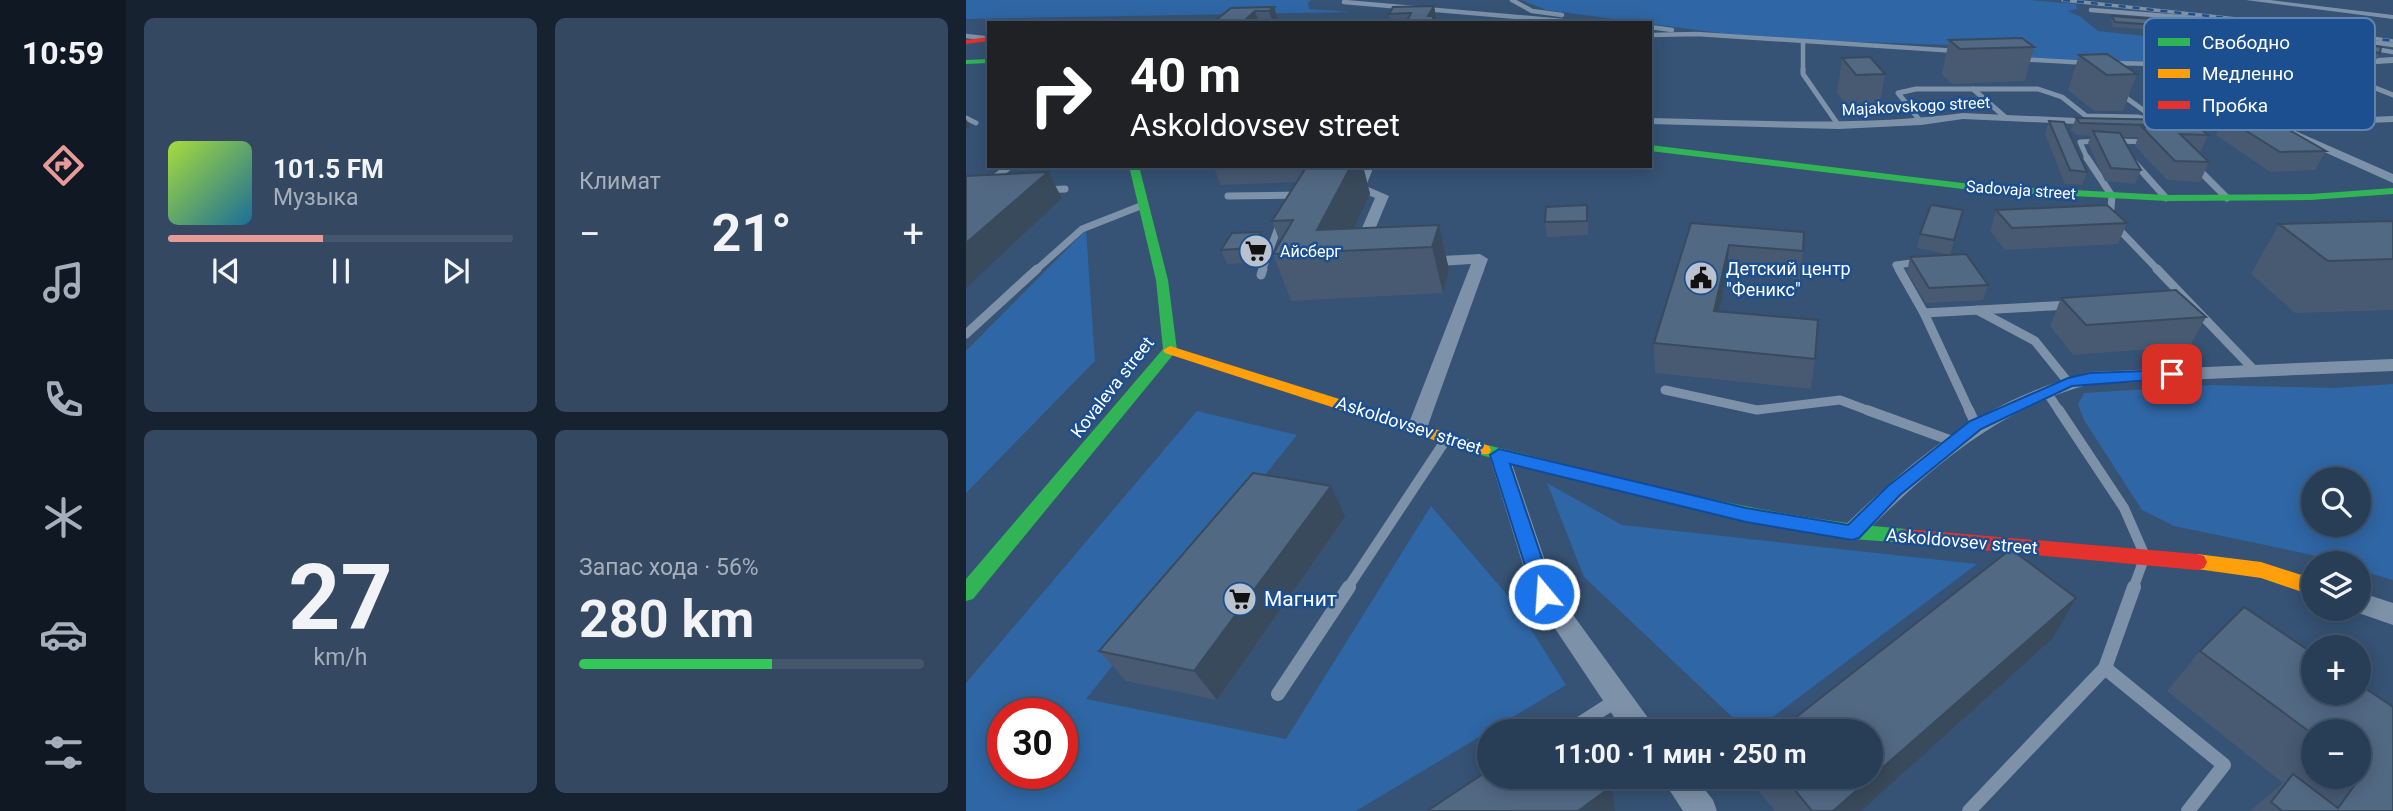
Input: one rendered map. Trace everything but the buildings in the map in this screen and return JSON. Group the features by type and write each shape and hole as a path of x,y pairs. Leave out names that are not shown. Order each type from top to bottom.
{"street":[{"path":"2250,0 2393,18"},
{"path":"966,42 987,39"},
{"path":"2375,61 2393,60"},
{"path":"966,62 987,61"},
{"name":"Majakovskogo street","path":"1652,121 1839,126 1921,122 1963,116 2144,123"},
{"name":"Majakovskogo street","path":"2375,120 2393,119"},
{"name":"Majakovskogo street","path":"2188,130 2237,130"},
{"path":"2284,130 2393,179"},
{"name":"Sadovaja street","path":"1652,148 1979,188 2112,196 2227,198 2393,191"},
{"name":"Kovaleva street","path":"966,593 1170,350 1169,318 1161,275 1134,168"},
{"path":"1365,265 1352,265 1382,196 1352,188 1367,168"},
{"path":"1403,263 1480,259 1417,428"},
{"name":"Askoldovsev street","path":"1170,350 1499,455 1746,515 1852,533 2145,556 2261,570 2301,583"},
{"path":"1852,533 1894,490 1976,425 2068,382 2090,378 2393,365"},
{"path":"1499,455 1544,594 1631,719"},
{"path":"2371,607 2393,614"},
{"path":"1685,789 1702,811"}],"lane":[{"path":"1513,0 1532,11 1607,21"},
{"path":"1344,2 1563,21 1607,21"},
{"path":"2091,10 2193,18"},
{"path":"2121,19 2144,21"},
{"path":"1652,27 1802,43 1966,52"},
{"path":"1652,35 1697,34"},
{"path":"966,36 987,39"},
{"path":"2375,42 2393,45"},
{"path":"1802,43 1803,74 1839,126"},
{"path":"2375,49 2393,52"},
{"path":"2014,58 2144,64"},
{"path":"2375,88 2393,95"},
{"path":"1921,122 1898,93 1916,89 2038,89 2062,97 2086,116 2144,119"},
{"path":"1973,89 2006,117"},
{"path":"2115,89 2144,111"},
{"path":"966,118 976,123"},
{"path":"2044,120 2062,131"},
{"path":"2071,136 2080,142 2090,165 2112,196 2110,220 2255,371"},
{"path":"2119,141 2122,149 2166,198"},
{"path":"2080,142 2157,143"},
{"path":"2187,157 2227,198"},
{"path":"984,186 1007,168"},
{"path":"1039,190 1065,189"},
{"path":"1228,196 1309,194"},
{"path":"1292,203 1297,195"},
{"path":"966,334 1082,229 1143,205"},
{"path":"1261,275 1286,211"},
{"path":"1931,261 1896,265 1924,313 1976,425"},
{"path":"2175,299 2188,299"},
{"path":"1924,313 2082,304"},
{"path":"1976,310 2035,341 2068,382"},
{"path":"1665,390 1757,410 1840,400 1955,442"},
{"path":"1969,811 2105,668 2145,556 2124,508 2046,391"},
{"path":"1278,694 1448,438"},
{"path":"2105,668 2224,765 2188,811"},
{"path":"1587,719 1617,700"}],"shaded area":[{"path":"966,0 1312,0 1308,2 1309,9 1352,12 966,19"},
{"path":"1522,0 2029,0 2076,4 2077,9 2068,11 2081,17 2098,31 2144,36 2144,62 2030,59 2014,53 2038,53 1952,45 1829,41 1719,33 1652,24 1652,21 1629,21 1546,10"},
{"path":"1086,230 1095,361 966,493 966,351"},
{"path":"2393,384 2393,580 2371,574 2371,551 2301,553 2174,526 2142,510 2084,420 2078,404 2084,393 2211,385 2333,388"},
{"path":"1197,411 1297,435 1086,699 1286,739 1431,506 1515,604 1566,685 1509,719 1477,719 1477,738 1356,811 966,811 966,683"},
{"path":"1547,483 1622,525 1977,564 1770,719 1734,719 1584,577"}],"railway":[{"path":"2063,0 2228,18"},
{"path":"2375,38 2393,41"}],"traffic: fast":[{"path":"966,62 987,61"},
{"path":"1652,148 1979,188 2166,198 2311,197 2393,191"},
{"path":"966,593 1170,350 1162,280 1134,168"},
{"path":"1483,450 1746,515 1852,532 1906,536"}],"traffic: slow":[{"path":"1170,350 1483,450"},
{"path":"2197,562 2261,570 2301,584"}],"traffic: jam":[{"path":"966,42 987,39"},
{"path":"1906,536 2197,562"}],"place":[{"name":"Айсберг","path":"1256,251"},
{"name":"Детский центр \"Феникс\"","path":"1701,278"},
{"name":"Магнит","path":"1240,599"}],"route":[{"path":"1544,594 1499,455 1746,515 1852,533 1894,490 1976,425 2068,382 2090,378 2172,374"}]}
